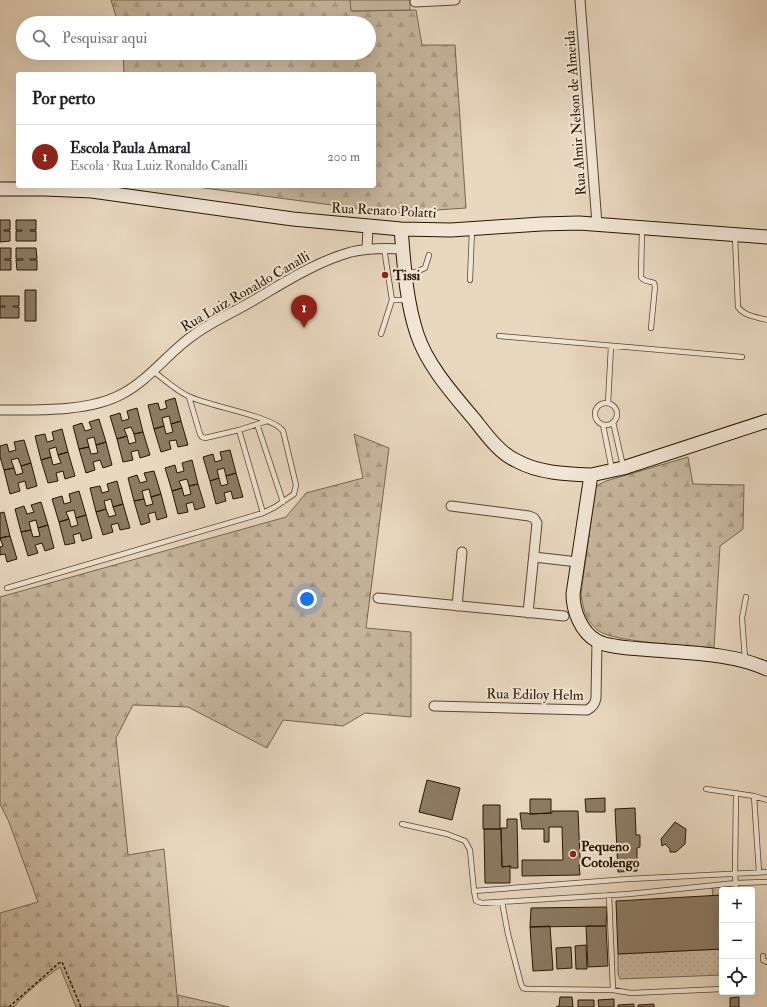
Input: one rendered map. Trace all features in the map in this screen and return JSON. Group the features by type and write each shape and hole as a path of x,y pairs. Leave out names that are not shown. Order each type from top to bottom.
{"main road":[{"name":"Rua Renato Polatti","path":"0,189 45,189 92,192 368,227 401,229 472,228 547,224 597,224 767,237"},
{"path":"401,229 409,300 417,335 424,351 449,388 497,446 515,461 526,466 552,472 591,475 618,469 767,421"},
{"path":"591,475 573,594 574,609 583,627 591,636 598,641 618,646 718,656 746,661 767,669"}],"street":[{"path":"415,2 455,0"},
{"name":"Rua Almir Nelson de Almeida","path":"580,0 597,224"},
{"path":"368,227 368,249"},
{"name":"Rua Luiz Ronaldo Canalli","path":"0,410 74,408 105,402 128,391 153,371 176,348 202,330 300,274 333,258 352,252 384,248 403,249"},
{"path":"451,506 529,516 534,518 537,523 537,527 528,613"},
{"path":"457,606 462,552"},
{"path":"534,557 578,562"},
{"path":"378,598 564,616"},
{"name":"Rua Ediloy Helm","path":"434,706 587,710 592,708 596,698 598,641"}],"lane":[{"path":"470,280 472,228"},
{"path":"642,228 641,277 642,279 651,282 655,286 651,328"},
{"path":"735,234 734,245 738,307 741,311 747,314 767,320"},
{"path":"381,334 392,300 384,248"},
{"path":"405,272 416,272 422,270 425,268 429,256"},
{"path":"392,300 409,300"},
{"path":"499,336 742,357"},
{"path":"608,403 611,346"},
{"path":"7,588 263,513 294,494 296,485 283,431 276,424 189,397 153,371"},
{"path":"189,397 202,437 206,438 268,421"},
{"path":"603,425 609,425 613,422 617,415 617,411 612,404 600,404 595,411 596,419 603,425 618,469"},
{"path":"613,422 618,469"},
{"path":"257,424 283,502"},
{"path":"239,430 263,513"},
{"path":"746,597 742,618 746,661"},
{"path":"706,789 754,796 767,800"},
{"path":"736,794 736,887"},
{"path":"754,796 759,872"},
{"path":"402,824 447,834 465,841 470,850 474,898 478,903 609,895 736,883 767,882"},
{"path":"474,891 605,880 767,872"},
{"path":"609,895 613,990"},
{"path":"502,902 508,934 523,988 536,990 613,990 631,993 719,989"},
{"path":"763,956 763,960 767,962"}],"path":[{"path":"8,1007 62,962 81,1007"}],"green space":[{"path":"111,0 350,0 352,11 416,10 422,45 455,45 466,208 392,213 204,188 376,188 376,72 124,72 123,60 376,60 376,16 116,16"},
{"path":"350,0 410,0 410,10 351,11"},
{"path":"354,434 389,448 366,628 411,632 411,717 365,713 343,726 283,720 267,748 188,707 133,705 116,738 128,855 164,849 178,1007 76,1007 60,967 24,996 14,1007 0,1007 0,913 38,902 9,822 0,804 0,597 286,517 306,493 363,478"},
{"path":"688,457 693,484 744,485 743,529 720,546 714,648 636,641 607,635 599,631 591,623 586,614 581,593 596,486 606,481"},
{"path":"725,886 731,887 719,887 719,895 713,896 712,888"},
{"path":"719,949 719,975 620,979 618,973 618,954"},
{"path":"178,995 229,1007 178,1007"}],"building":[{"path":"0,220 10,220 10,230 4,231 10,231 10,241 0,242"},
{"path":"16,220 36,220 36,230 30,231 36,231 36,241 16,241 16,231 22,230 16,230"},
{"path":"0,248 11,248 11,259 5,260 11,260 11,270 0,270"},
{"path":"16,248 36,248 37,259 30,260 37,260 37,270 17,270 16,260 23,259 16,259"},
{"path":"25,290 36,290 36,321 25,321"},
{"path":"0,296 19,296 19,306 13,307 19,307 19,318 0,318 0,307 5,306 0,306"},
{"path":"175,398 181,421 171,424 169,416 162,418 164,426 154,429 148,405 158,403 160,410 167,408 165,401"},
{"path":"137,408 143,432 134,434 131,427 124,429 127,436 117,439 110,416 120,413 122,421 129,419 127,411"},
{"path":"99,419 106,442 96,445 94,437 87,439 89,447 79,449 73,426 82,423 85,431 92,429 89,422"},
{"path":"181,421 188,445 178,447 176,440 169,441 171,449 161,452 154,429 164,426 166,434 173,432 171,424"},
{"path":"62,429 68,452 58,455 56,447 49,449 51,457 41,460 35,436 45,434 47,442 54,440 52,432"},
{"path":"143,432 150,455 140,458 138,450 131,452 133,460 123,462 117,439 127,436 129,444 136,442 134,434"},
{"path":"24,440 31,463 21,466 18,458 11,460 14,468 4,470 0,457 0,446 7,444 9,452 16,450 14,442"},
{"path":"106,442 112,465 103,468 100,460 93,462 95,470 86,473 79,449 89,447 91,454 98,453 96,445"},
{"path":"230,450 236,473 226,476 224,468 217,470 219,478 210,481 203,457 213,454 215,462 222,460 220,452"},
{"path":"68,452 75,476 65,479 63,471 56,473 58,481 48,483 41,460 51,457 53,465 61,463 58,455"},
{"path":"192,460 198,484 189,486 187,479 179,481 182,488 172,491 165,468 175,465 177,473 184,471 182,463"},
{"path":"31,463 37,486 27,489 25,481 18,483 20,491 10,494 4,470 14,468 16,475 23,473 21,466"},
{"path":"154,471 161,494 151,497 149,489 142,491 144,499 134,501 128,478 137,475 140,483 147,481 144,473"},
{"path":"236,473 243,497 233,499 231,491 224,493 226,501 216,504 210,481 219,478 221,486 228,484 226,476"},
{"path":"117,481 123,504 113,507 111,499 104,501 106,509 96,512 90,488 100,486 102,493 109,491 107,484"},
{"path":"198,484 205,507 195,510 193,502 186,504 188,512 178,514 172,491 182,488 184,496 191,494 189,486"},
{"path":"79,491 86,515 76,518 74,510 66,512 69,519 59,522 52,499 62,496 64,504 71,502 69,494"},
{"path":"161,494 167,517 157,520 155,512 148,514 150,522 141,525 134,501 144,499 146,506 153,504 151,497"},
{"path":"41,502 48,525 38,528 36,520 29,522 31,530 21,532 15,509 24,506 27,514 34,512 31,505"},
{"path":"123,504 130,528 120,530 118,523 111,525 113,532 103,535 96,512 106,509 109,517 116,515 113,507"},
{"path":"4,512 10,536 0,538 0,513"},
{"path":"86,515 92,538 82,541 80,533 73,535 75,543 65,545 59,522 69,519 71,527 78,525 76,518"},
{"path":"48,525 54,548 45,551 42,543 35,545 38,553 28,556 21,532 31,530 33,537 40,536 38,528"},
{"path":"10,536 17,559 7,562 5,554 0,555 0,547 3,546 0,538"},
{"path":"427,780 460,788 452,820 419,812"},
{"path":"605,798 605,812 586,812 585,799"},
{"path":"530,799 551,799 551,813 530,814"},
{"path":"483,805 500,805 500,829 483,829"},
{"name":"Pequeno Cotolengo","path":"635,808 636,835 640,835 640,847 637,848 637,871 618,872 615,809"},
{"name":"Pequeno Cotolengo","path":"552,811 578,811 580,858 584,858 585,865 579,865 580,875 522,876 522,860 563,860 562,827 549,827 549,842 544,842 544,829 522,829 520,813 552,813"},
{"path":"507,819 517,819 518,868 511,868 511,866 502,867 501,828 507,828"},
{"name":"Pequeno Cotolengo","path":"675,822 686,829 685,844 676,852 670,852 670,849 665,844 662,846 661,839"},
{"path":"484,829 501,829 502,867 510,866 510,883 485,883"},
{"name":"Pequeno Cotolengo","path":"719,895 719,949 618,954 616,901"},
{"path":"607,907 606,926 530,927 531,908"},
{"path":"550,926 553,970 533,971 530,927"},
{"path":"586,926 606,926 608,966 588,967"},
{"path":"586,945 587,969 576,969 575,946"},
{"path":"571,947 572,968 557,969 556,948"},
{"path":"560,997 572,997 573,1007 556,1007 559,1006"},
{"path":"739,997 739,1007 730,1007 730,998"},
{"path":"614,999 614,1007 599,1007 598,1000"},
{"path":"578,1000 594,1000 594,1007 578,1007"},
{"path":"634,1004 634,1007 618,1007 618,1005"},
{"path":"654,1004 654,1007 638,1007 638,1005"}],"place":[{"name":"Tissi","path":"385,275"},
{"name":"Escola Paula Amaral","path":"304,328"},
{"name":"Pequeno Cotolengo","path":"573,854"}]}
